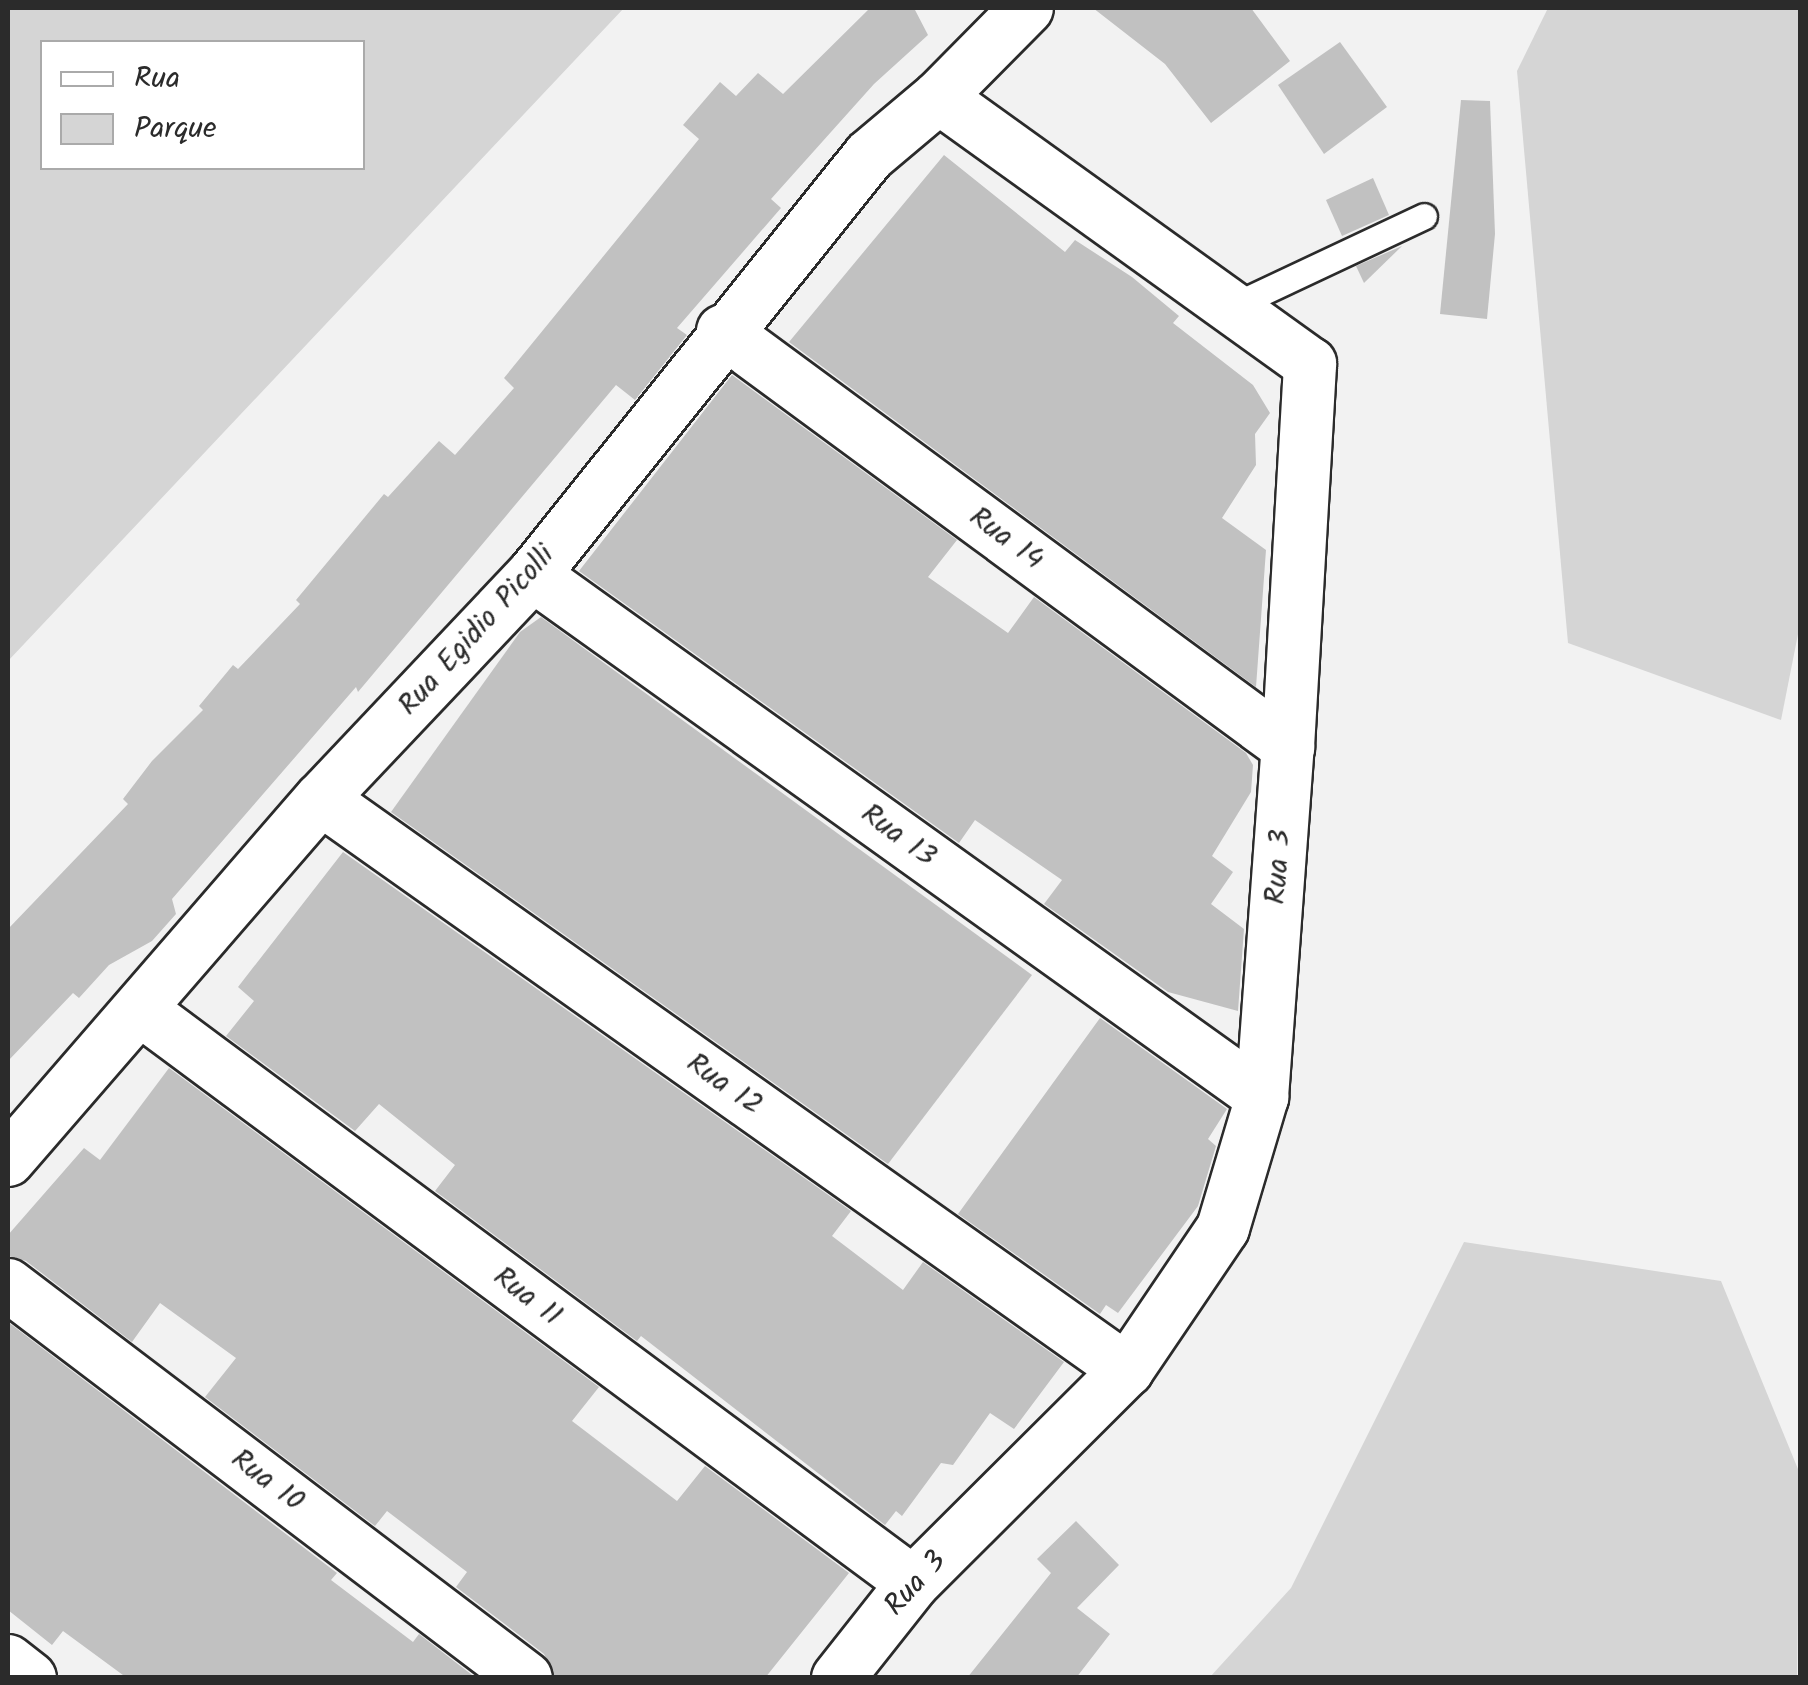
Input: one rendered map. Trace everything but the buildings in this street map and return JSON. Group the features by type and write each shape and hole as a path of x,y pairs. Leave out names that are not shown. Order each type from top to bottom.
{"street":[{"name":"Rua Egidio Picolli","path":"8,1160 322,799 533,575 723,331 869,156 939,97 1027,8"},
{"name":"Rua 3","path":"838,1678 913,1583 1127,1370 1223,1228 1262,1096 1288,746 1310,364 939,97"},
{"name":"Rua 14","path":"723,331 1288,746"},
{"name":"Rua 13","path":"533,575 1262,1096"},
{"name":"Rua 12","path":"322,799 1127,1370"},
{"name":"Rua 11","path":"141,1010 913,1583"},
{"name":"Rua 10","path":"8,1285 526,1678"},
{"path":"8,1660 30,1678"}],"lane":[{"path":"1233,306 1424,216"}],"green space":[{"path":"8,8 624,8 8,661"},
{"path":"1548,8 1800,8 1800,624 1781,720 1568,643 1517,71"},
{"path":"1464,1242 1721,1281 1800,1474 1797,1677 1210,1677 1291,1588"}]}
